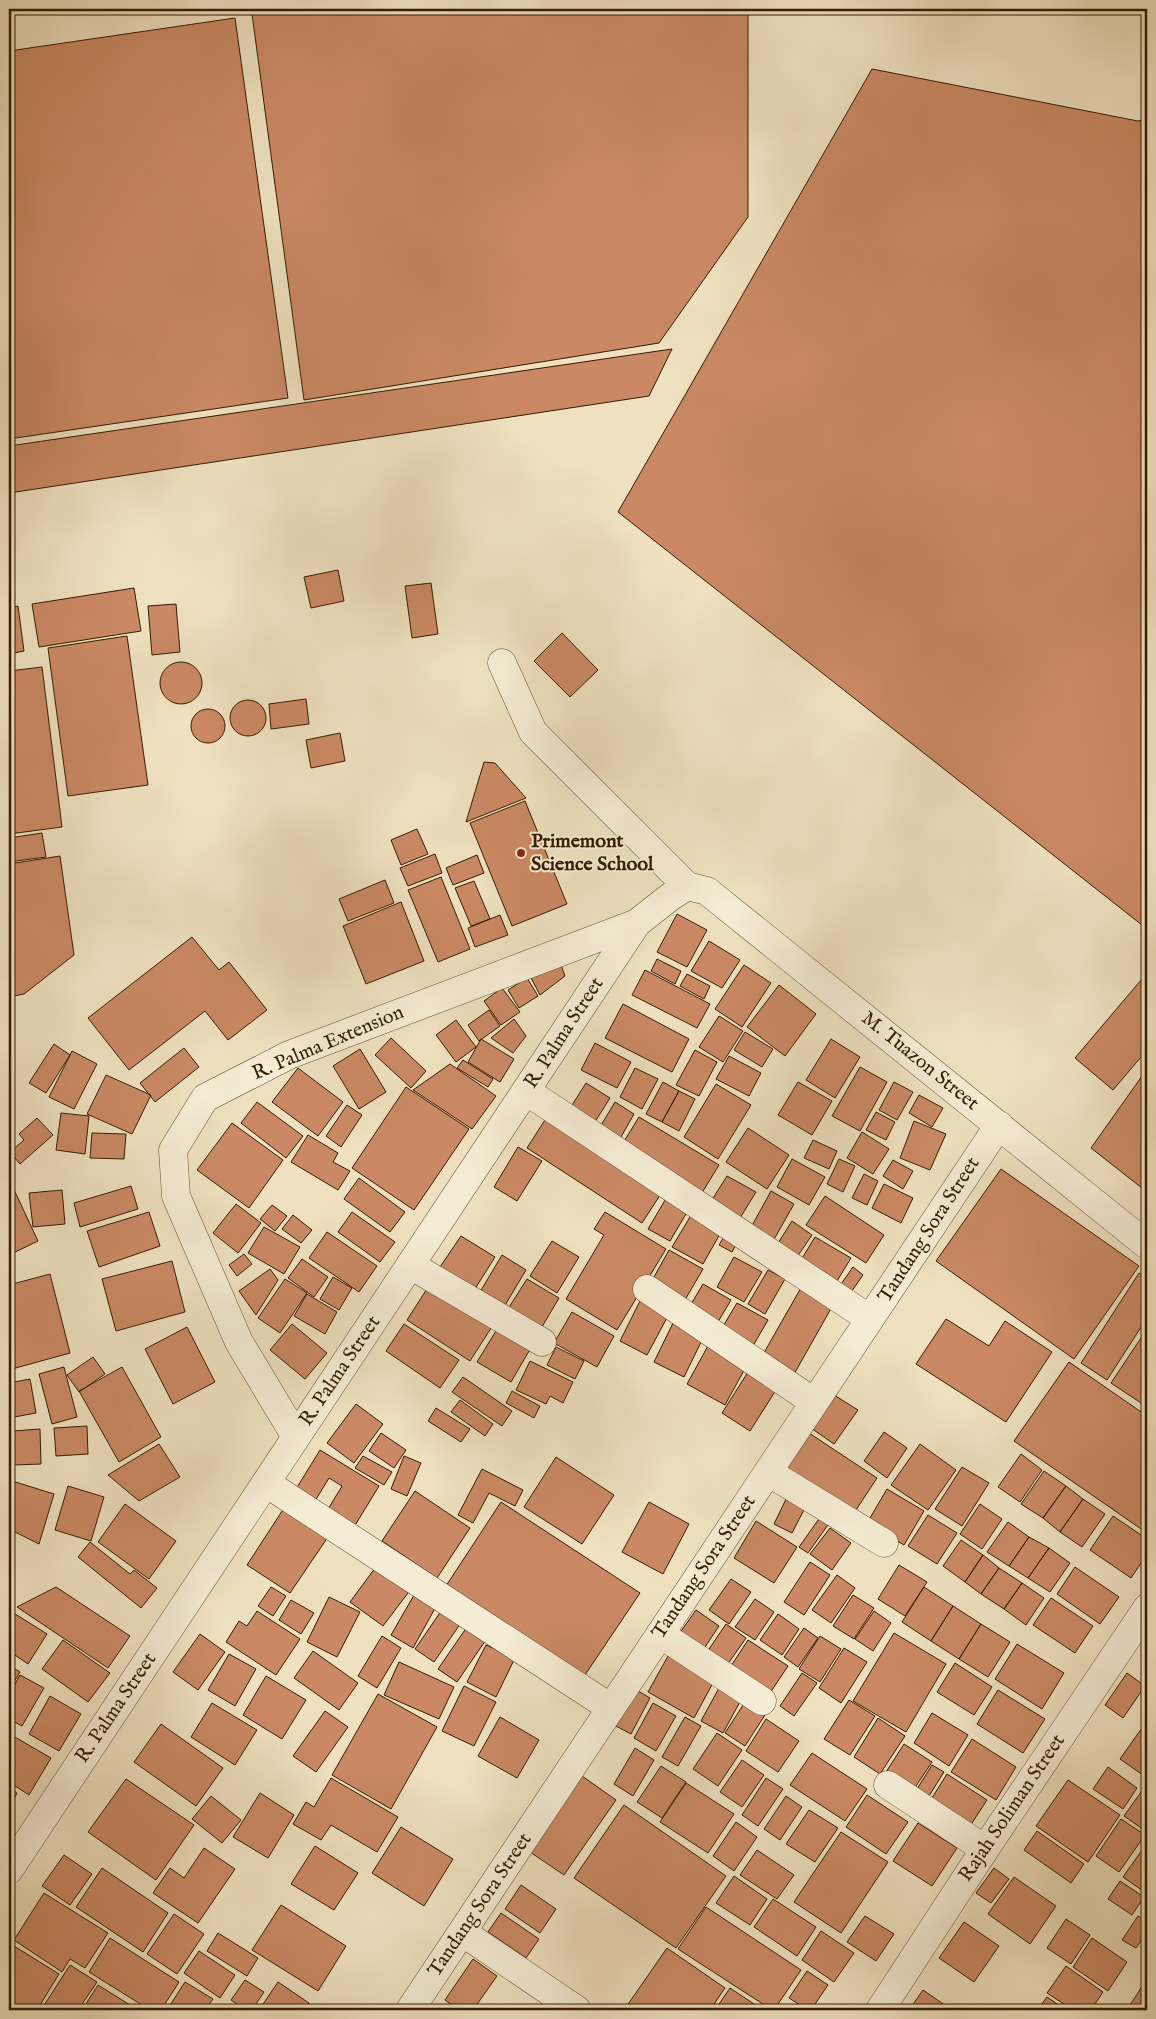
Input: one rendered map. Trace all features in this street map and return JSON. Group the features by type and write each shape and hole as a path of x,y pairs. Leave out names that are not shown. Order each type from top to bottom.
{"street":[{"path":"502,663 533,732 687,886"},
{"name":"R. Palma Street","path":"9,1870 637,923 687,886"},
{"name":"M. Tuazon Street","path":"687,886 707,891 999,1124 1147,1245"},
{"name":"R. Palma Extension","path":"296,1437 239,1342 176,1196 173,1150 205,1098 289,1055 637,923"},
{"path":"526,1091 870,1318"},
{"name":"Tandang Sora Street","path":"410,2010 999,1124"},
{"path":"410,1265 542,1342"},
{"path":"647,1289 814,1402"},
{"path":"768,1472 884,1543"},
{"path":"266,1483 611,1708"},
{"name":"Rajah Soliman Street","path":"880,2010 985,1848 1147,1608"},
{"path":"660,1634 762,1701"},
{"path":"888,1785 985,1848"},
{"path":"462,1932 578,2010"}],"building":[{"path":"293,9 748,9 748,217 659,343 304,400 252,14"},
{"path":"235,18 288,398 9,439 9,51"},
{"path":"872,69 1138,121 1147,119 1147,929 618,512"},
{"path":"672,349 649,396 9,493 9,446"},
{"path":"338,570 344,601 311,608 304,577"},
{"path":"431,583 438,634 412,638 405,586"},
{"path":"134,588 141,631 39,647 32,604"},
{"path":"176,604 180,652 152,655 148,606"},
{"path":"18,606 24,651 9,654 9,608"},
{"path":"562,633 598,670 570,697 534,661"},
{"path":"127,636 148,785 68,796 48,648"},
{"path":"177,662 185,662 196,668 202,683 196,698 185,704 177,704 166,698 160,687 160,679 166,668"},
{"path":"42,667 62,827 9,834 9,671"},
{"path":"306,699 309,724 271,729 269,704"},
{"path":"248,700 261,705 266,718 261,731 248,736 235,731 230,718 235,705"},
{"path":"208,709 220,714 225,726 220,738 208,743 196,738 191,726 196,714"},
{"path":"340,733 345,761 311,768 306,740"},
{"path":"484,762 495,763 526,798 466,822"},
{"path":"525,801 567,904 512,926 470,823"},
{"path":"417,829 428,854 401,865 391,840"},
{"path":"42,833 46,857 9,862 9,838"},
{"path":"435,854 442,873 408,886 400,868"},
{"path":"477,855 484,873 453,885 446,868"},
{"path":"60,856 74,955 24,994 9,997 9,864"},
{"path":"441,877 470,949 438,962 408,890"},
{"path":"385,880 394,903 348,921 339,899"},
{"path":"474,881 490,919 471,926 455,888"},
{"path":"401,902 424,961 366,984 343,926"},
{"path":"677,914 707,930 687,967 657,952"},
{"path":"500,915 508,935 475,947 468,928"},
{"path":"192,937 219,970 229,962 267,1010 228,1040 205,1011 129,1070 88,1018"},
{"path":"709,941 740,960 722,988 691,971"},
{"path":"657,959 681,971 675,984 651,971"},
{"path":"561,965 565,976 540,995 530,976"},
{"path":"744,965 771,983 742,1027 715,1009"},
{"path":"645,970 710,1004 697,1028 632,995"},
{"path":"1147,973 1147,1050 1113,1090 1075,1058"},
{"path":"687,974 710,986 704,999 680,986"},
{"path":"527,978 538,996 519,1008 508,990"},
{"path":"779,985 816,1014 785,1056 747,1027"},
{"path":"502,988 520,1012 501,1025 484,1001"},
{"path":"623,1004 689,1039 672,1072 605,1038"},
{"path":"489,1010 500,1026 479,1041 468,1025"},
{"path":"719,1016 743,1031 723,1062 699,1047"},
{"path":"514,1019 526,1036 513,1053 491,1038"},
{"path":"456,1020 476,1047 456,1062 436,1035"},
{"path":"745,1032 773,1049 762,1067 734,1050"},
{"path":"391,1038 426,1071 411,1088 375,1055"},
{"path":"481,1039 514,1059 500,1082 468,1062"},
{"path":"831,1039 860,1057 835,1098 806,1080"},
{"path":"595,1043 631,1062 617,1088 581,1070"},
{"path":"54,1044 70,1055 46,1093 29,1083"},
{"path":"184,1048 199,1067 155,1102 140,1083"},
{"path":"360,1049 386,1092 359,1109 333,1066"},
{"path":"695,1050 717,1062 699,1096 676,1085"},
{"path":"72,1051 97,1064 74,1109 49,1097"},
{"path":"729,1056 761,1073 749,1096 716,1079"},
{"path":"463,1060 493,1079 488,1087 457,1068"},
{"path":"450,1064 496,1096 472,1129 413,1090"},
{"path":"860,1067 887,1082 860,1131 832,1116"},
{"path":"298,1068 343,1102 318,1136 272,1102"},
{"path":"635,1068 658,1079 642,1109 620,1097"},
{"path":"1147,1069 1147,1192 1091,1148"},
{"path":"106,1075 151,1095 132,1134 87,1114"},
{"path":"663,1082 679,1091 662,1122 646,1114"},
{"path":"798,1082 832,1101 812,1135 778,1115"},
{"path":"894,1082 913,1092 897,1120 879,1110"},
{"path":"586,1083 610,1098 593,1125 569,1110"},
{"path":"716,1084 751,1105 718,1159 684,1137"},
{"path":"406,1087 469,1129 414,1210 352,1168"},
{"path":"679,1091 695,1099 679,1131 662,1122"},
{"path":"919,1095 943,1108 932,1127 909,1113"},
{"path":"257,1102 303,1136 286,1158 241,1123"},
{"path":"615,1102 634,1114 617,1144 597,1132"},
{"path":"347,1105 362,1115 341,1147 326,1136"},
{"path":"550,1112 666,1186 642,1223 527,1148"},
{"path":"876,1112 895,1122 886,1140 866,1130"},
{"path":"61,1113 89,1116 85,1154 56,1150"},
{"path":"639,1117 719,1165 700,1196 620,1148"},
{"path":"37,1118 53,1135 20,1164 10,1152 24,1140 19,1134"},
{"path":"914,1121 946,1134 930,1170 900,1158"},
{"path":"232,1123 283,1160 249,1208 197,1170"},
{"path":"748,1128 789,1155 767,1189 726,1162"},
{"path":"862,1132 889,1149 873,1174 847,1158"},
{"path":"92,1133 126,1134 124,1159 90,1158"},
{"path":"308,1135 338,1153 333,1162 350,1171 338,1190 291,1162"},
{"path":"813,1140 837,1151 829,1169 804,1158"},
{"path":"518,1147 542,1161 517,1201 494,1187"},
{"path":"792,1159 825,1177 809,1205 777,1187"},
{"path":"839,1159 855,1166 843,1192 827,1184"},
{"path":"893,1160 913,1171 903,1189 883,1176"},
{"path":"1001,1169 1139,1266 1074,1359 936,1261"},
{"path":"864,1174 878,1181 867,1205 852,1198"},
{"path":"727,1176 756,1192 737,1223 708,1206"},
{"path":"359,1178 405,1212 390,1232 344,1199"},
{"path":"9,1179 38,1241 9,1255"},
{"path":"884,1184 913,1198 901,1223 872,1208"},
{"path":"131,1186 138,1209 80,1227 74,1203"},
{"path":"62,1190 65,1224 33,1227 29,1193"},
{"path":"671,1190 693,1202 670,1241 648,1229"},
{"path":"771,1191 794,1204 772,1243 749,1231"},
{"path":"825,1196 884,1235 866,1263 806,1225"},
{"path":"236,1204 261,1223 238,1253 213,1233"},
{"path":"272,1205 287,1216 275,1231 260,1219"},
{"path":"696,1207 725,1225 703,1264 672,1247"},
{"path":"149,1212 160,1246 99,1267 87,1231"},
{"path":"352,1212 395,1242 380,1262 338,1232"},
{"path":"605,1212 666,1249 617,1330 566,1299 604,1235 594,1229"},
{"path":"293,1215 312,1230 301,1243 282,1229"},
{"path":"792,1221 812,1235 795,1260 775,1248"},
{"path":"264,1227 300,1247 284,1274 248,1253"},
{"path":"728,1230 740,1237 732,1252 719,1245"},
{"path":"327,1232 377,1266 359,1292 309,1258"},
{"path":"461,1236 495,1257 473,1292 438,1270"},
{"path":"815,1237 851,1258 834,1286 798,1265"},
{"path":"552,1241 579,1257 557,1293 530,1276"},
{"path":"669,1250 703,1269 682,1305 649,1286"},
{"path":"244,1254 252,1264 237,1276 229,1265"},
{"path":"502,1255 526,1270 501,1312 477,1297"},
{"path":"734,1257 762,1272 744,1302 717,1287"},
{"path":"302,1259 328,1277 314,1297 288,1278"},
{"path":"172,1261 185,1312 116,1331 102,1279"},
{"path":"853,1267 863,1275 849,1295 839,1287"},
{"path":"270,1269 278,1280 256,1315 239,1291"},
{"path":"768,1270 785,1279 765,1314 748,1304"},
{"path":"1139,1273 1147,1278 1147,1318 1107,1380 1081,1363"},
{"path":"50,1274 70,1353 12,1369 9,1356 9,1285"},
{"path":"333,1277 352,1288 339,1310 320,1299"},
{"path":"285,1279 307,1293 280,1333 258,1318"},
{"path":"527,1279 559,1298 539,1332 506,1312"},
{"path":"432,1281 495,1322 470,1361 407,1320"},
{"path":"703,1284 731,1300 715,1327 687,1311"},
{"path":"802,1286 833,1305 793,1376 761,1358"},
{"path":"307,1294 337,1312 325,1334 294,1316"},
{"path":"641,1299 669,1314 647,1355 620,1341"},
{"path":"737,1303 768,1320 750,1351 719,1333"},
{"path":"572,1312 614,1336 597,1367 554,1343"},
{"path":"946,1319 989,1346 1005,1321 1052,1352 1006,1422 916,1364"},
{"path":"673,1323 703,1338 684,1377 654,1362"},
{"path":"292,1324 327,1353 305,1379 270,1350"},
{"path":"404,1324 459,1360 440,1388 386,1351"},
{"path":"499,1326 532,1346 511,1382 477,1362"},
{"path":"187,1327 215,1382 173,1404 145,1349"},
{"path":"1147,1329 1147,1407 1111,1383"},
{"path":"709,1344 747,1365 725,1405 687,1384"},
{"path":"556,1347 584,1361 575,1379 547,1365"},
{"path":"93,1357 105,1374 79,1392 67,1375"},
{"path":"530,1361 573,1382 563,1403 550,1396 546,1404 516,1390"},
{"path":"1069,1362 1147,1416 1147,1533 1014,1441"},
{"path":"64,1367 77,1417 52,1424 39,1374"},
{"path":"122,1367 161,1437 119,1462 79,1391"},
{"path":"748,1372 776,1390 750,1431 722,1413"},
{"path":"463,1377 512,1411 502,1426 452,1392"},
{"path":"30,1379 36,1413 9,1418 9,1383"},
{"path":"512,1391 540,1406 534,1418 506,1403"},
{"path":"834,1395 858,1410 834,1444 811,1428"},
{"path":"460,1400 493,1424 485,1436 451,1412"},
{"path":"356,1404 383,1424 354,1463 327,1443"},
{"path":"436,1408 470,1429 461,1442 428,1421"},
{"path":"87,1426 88,1454 56,1456 54,1428"},
{"path":"40,1429 41,1464 14,1465 13,1431"},
{"path":"884,1432 907,1448 887,1478 864,1461"},
{"path":"381,1433 406,1450 394,1468 369,1451"},
{"path":"809,1433 877,1478 854,1513 786,1469"},
{"path":"159,1444 180,1477 139,1501 108,1475"},
{"path":"920,1444 956,1470 928,1510 891,1485"},
{"path":"320,1450 379,1486 354,1527 327,1511 342,1486 329,1478 315,1501 296,1489"},
{"path":"1021,1454 1042,1470 1020,1502 998,1487"},
{"path":"363,1456 392,1472 384,1485 355,1468"},
{"path":"404,1456 421,1463 407,1496 391,1489"},
{"path":"556,1457 614,1495 582,1544 524,1507"},
{"path":"962,1467 989,1483 962,1526 935,1509"},
{"path":"482,1469 523,1490 515,1506 489,1493 473,1523 458,1515"},
{"path":"1044,1471 1066,1486 1043,1518 1021,1504"},
{"path":"9,1480 54,1494 39,1544 9,1529"},
{"path":"68,1486 104,1497 91,1541 55,1530"},
{"path":"1066,1486 1083,1499 1060,1532 1043,1518"},
{"path":"887,1489 924,1511 904,1545 867,1523"},
{"path":"415,1491 470,1528 437,1578 382,1541"},
{"path":"788,1495 807,1504 792,1533 774,1524"},
{"path":"1083,1499 1105,1514 1082,1547 1060,1532"},
{"path":"501,1502 640,1593 583,1678 444,1589"},
{"path":"649,1502 689,1524 663,1574 622,1552"},
{"path":"125,1504 176,1541 149,1579 98,1542"},
{"path":"980,1504 1002,1519 982,1549 960,1534"},
{"path":"286,1505 330,1534 290,1593 247,1565"},
{"path":"928,1515 957,1533 937,1564 908,1546"},
{"path":"821,1516 830,1522 808,1553 799,1547"},
{"path":"1113,1516 1147,1539 1147,1554 1131,1578 1090,1550"},
{"path":"756,1521 797,1547 774,1583 734,1558"},
{"path":"1008,1522 1029,1537 1009,1566 987,1552"},
{"path":"830,1528 851,1543 832,1570 810,1554"},
{"path":"1029,1537 1049,1548 1028,1578 1009,1566"},
{"path":"961,1540 983,1555 965,1582 943,1566"},
{"path":"90,1542 130,1574 134,1570 157,1588 141,1608 78,1557"},
{"path":"1049,1548 1070,1563 1050,1592 1028,1578"},
{"path":"983,1555 999,1568 981,1594 965,1582"},
{"path":"381,1560 414,1585 383,1626 350,1602"},
{"path":"810,1562 830,1575 804,1615 784,1602"},
{"path":"899,1565 927,1582 905,1616 878,1599"},
{"path":"1075,1567 1119,1597 1100,1624 1057,1594"},
{"path":"999,1568 1022,1583 1004,1609 981,1594"},
{"path":"837,1575 855,1588 831,1623 812,1610"},
{"path":"731,1579 751,1592 729,1624 709,1610"},
{"path":"1022,1583 1044,1598 1026,1625 1004,1609"},
{"path":"56,1587 130,1636 108,1668 17,1607"},
{"path":"271,1587 286,1596 273,1616 258,1606"},
{"path":"924,1587 953,1606 931,1641 902,1622"},
{"path":"417,1590 438,1603 413,1648 391,1635"},
{"path":"853,1595 874,1608 854,1639 833,1626"},
{"path":"329,1597 360,1612 337,1657 307,1642"},
{"path":"1051,1598 1093,1626 1075,1653 1033,1625"},
{"path":"755,1599 774,1612 755,1640 735,1627"},
{"path":"291,1600 314,1613 301,1634 279,1620"},
{"path":"446,1604 465,1617 434,1662 415,1649"},
{"path":"953,1606 981,1624 959,1659 931,1641"},
{"path":"696,1610 719,1626 701,1653 677,1637"},
{"path":"257,1611 300,1639 276,1675 226,1642 239,1621 247,1626"},
{"path":"874,1611 891,1623 873,1651 855,1639"},
{"path":"12,1612 47,1634 28,1664 9,1651 9,1616"},
{"path":"778,1614 799,1629 782,1655 760,1640"},
{"path":"469,1624 488,1637 457,1682 438,1669"},
{"path":"726,1624 746,1638 725,1668 705,1655"},
{"path":"981,1624 1010,1642 988,1677 959,1659"},
{"path":"804,1628 818,1638 798,1667 784,1657"},
{"path":"894,1633 946,1664 906,1732 853,1701"},
{"path":"200,1634 225,1652 198,1690 173,1672"},
{"path":"382,1636 401,1648 377,1688 358,1676"},
{"path":"820,1636 841,1649 820,1682 799,1669"},
{"path":"63,1640 110,1673 88,1702 42,1669"},
{"path":"748,1640 788,1666 768,1696 729,1669"},
{"path":"1147,1641 1147,1655 1141,1651"},
{"path":"1017,1644 1064,1673 1042,1709 995,1679"},
{"path":"486,1645 515,1658 496,1697 467,1682"},
{"path":"844,1648 867,1662 841,1703 819,1688"},
{"path":"313,1651 358,1683 339,1710 294,1678"},
{"path":"229,1654 256,1669 235,1706 208,1690"},
{"path":"668,1656 714,1681 694,1718 648,1692"},
{"path":"399,1662 454,1687 439,1719 384,1695"},
{"path":"955,1663 992,1687 974,1715 937,1692"},
{"path":"9,1665 20,1672 9,1690"},
{"path":"802,1673 817,1683 794,1716 780,1706"},
{"path":"1127,1673 1145,1686 1123,1718 1105,1705"},
{"path":"20,1675 44,1688 22,1726 9,1719 9,1695"},
{"path":"266,1676 306,1700 282,1739 243,1715"},
{"path":"464,1686 496,1702 474,1746 442,1731"},
{"path":"633,1688 650,1698 631,1734 612,1724"},
{"path":"719,1688 741,1700 723,1733 701,1721"},
{"path":"998,1690 1045,1719 1023,1753 977,1724"},
{"path":"378,1694 437,1727 391,1809 332,1775"},
{"path":"50,1696 81,1714 59,1751 29,1734"},
{"path":"849,1700 875,1716 850,1755 824,1739"},
{"path":"745,1702 765,1715 745,1746 725,1733"},
{"path":"212,1703 257,1730 235,1765 191,1737"},
{"path":"653,1703 676,1716 656,1751 634,1738"},
{"path":"325,1711 348,1727 316,1772 293,1756"},
{"path":"932,1713 968,1735 949,1766 914,1743"},
{"path":"500,1717 539,1740 517,1778 478,1756"},
{"path":"685,1717 701,1726 678,1766 662,1757"},
{"path":"878,1718 905,1736 880,1774 854,1757"},
{"path":"766,1719 799,1741 778,1772 746,1751"},
{"path":"1147,1721 1147,1778 1120,1759"},
{"path":"161,1724 223,1768 196,1806 134,1762"},
{"path":"717,1733 742,1750 718,1786 693,1769"},
{"path":"13,1736 51,1758 29,1795 9,1782 9,1743"},
{"path":"972,1739 1016,1767 996,1800 951,1772"},
{"path":"904,1744 932,1762 914,1789 886,1772"},
{"path":"635,1748 654,1760 633,1796 614,1784"},
{"path":"812,1753 867,1789 845,1821 790,1785"},
{"path":"742,1760 764,1775 742,1807 720,1792"},
{"path":"932,1765 944,1772 929,1796 917,1789"},
{"path":"661,1766 686,1782 662,1818 637,1802"},
{"path":"1108,1767 1137,1788 1123,1809 1093,1789"},
{"path":"947,1774 987,1800 970,1826 930,1801"},
{"path":"582,1776 616,1800 564,1875 530,1852"},
{"path":"331,1778 398,1817 377,1852 331,1825 321,1840 293,1824 306,1802 314,1807"},
{"path":"766,1778 783,1789 758,1826 742,1815"},
{"path":"126,1779 194,1825 156,1880 88,1832"},
{"path":"1068,1780 1120,1815 1088,1862 1036,1826"},
{"path":"686,1783 734,1814 708,1853 660,1822"},
{"path":"9,1788 17,1793 9,1808"},
{"path":"1141,1792 1147,1796 1147,1826 1144,1830 1124,1816"},
{"path":"260,1793 294,1815 268,1858 233,1837"},
{"path":"867,1795 908,1822 886,1854 846,1827"},
{"path":"211,1796 241,1820 222,1843 192,1819"},
{"path":"786,1796 802,1807 780,1840 764,1829"},
{"path":"624,1805 726,1876 676,1948 574,1878"},
{"path":"809,1810 838,1828 815,1862 786,1844"},
{"path":"1121,1819 1145,1835 1119,1872 1096,1856"},
{"path":"736,1822 757,1837 734,1871 713,1856"},
{"path":"918,1823 957,1848 932,1886 893,1861"},
{"path":"401,1827 453,1859 424,1906 372,1873"},
{"path":"1037,1831 1084,1864 1071,1883 1024,1850"},
{"path":"841,1832 888,1862 841,1933 794,1902"},
{"path":"1147,1843 1147,1891 1146,1893 1123,1877"},
{"path":"315,1846 358,1873 334,1910 291,1884"},
{"path":"204,1848 235,1869 198,1923 153,1893 170,1868 184,1878"},
{"path":"757,1850 794,1875 777,1899 740,1875"},
{"path":"64,1855 92,1874 70,1905 42,1886"},
{"path":"102,1868 168,1913 143,1952 76,1907"},
{"path":"994,1868 1009,1879 991,1903 976,1893"},
{"path":"734,1876 767,1899 750,1925 716,1903"},
{"path":"1014,1877 1056,1906 1030,1944 988,1914"},
{"path":"1120,1881 1144,1897 1132,1915 1108,1899"},
{"path":"521,1885 556,1909 540,1933 505,1909"},
{"path":"44,1893 108,1933 85,1968 70,1959 62,1972 14,1940"},
{"path":"773,1899 816,1927 797,1956 754,1927"},
{"path":"281,1905 346,1946 318,1991 252,1950"},
{"path":"706,1907 801,1970 774,2010 678,1949"},
{"path":"501,1913 539,1939 526,1958 488,1932"},
{"path":"174,1914 204,1934 177,1974 147,1954"},
{"path":"865,1916 894,1934 876,1961 847,1942"},
{"path":"1138,1916 1147,1921 1147,1932 1136,1948 1122,1940"},
{"path":"1066,1919 1090,1935 1071,1964 1047,1948"},
{"path":"964,1922 999,1946 974,1982 939,1958"},
{"path":"821,1931 854,1953 834,1982 802,1960"},
{"path":"218,1933 258,1958 247,1976 207,1951"},
{"path":"110,1938 179,1982 161,2010 150,2010 89,1972"},
{"path":"1092,1938 1127,1962 1108,1991 1073,1967"},
{"path":"14,1946 59,1974 37,2010 9,2010 9,1955"},
{"path":"667,1948 725,1988 710,2010 624,2010"},
{"path":"199,1951 235,1975 220,1998 184,1973"},
{"path":"473,1959 497,1976 473,2010 459,2010 445,2000"},
{"path":"70,1965 97,1982 78,2010 41,2010"},
{"path":"1066,1966 1103,1992 1091,2010 1073,2010 1047,1993"},
{"path":"807,1971 828,1985 811,2010 789,1998"},
{"path":"1147,1979 1147,2010 1131,2010 1128,2008"},
{"path":"245,1980 264,1992 252,2010 246,2010 231,2000"},
{"path":"185,1982 213,1999 205,2010 167,2010"},
{"path":"278,1982 309,2003 305,2010 259,2010"},
{"path":"98,1985 138,2010 82,2010"},
{"path":"730,1988 763,2010 715,2010"},
{"path":"923,1990 952,2010 909,2010"},
{"path":"1047,1997 1066,2010 1038,2009"}],"place":[{"name":"Primemont Science School","path":"521,853"}]}
